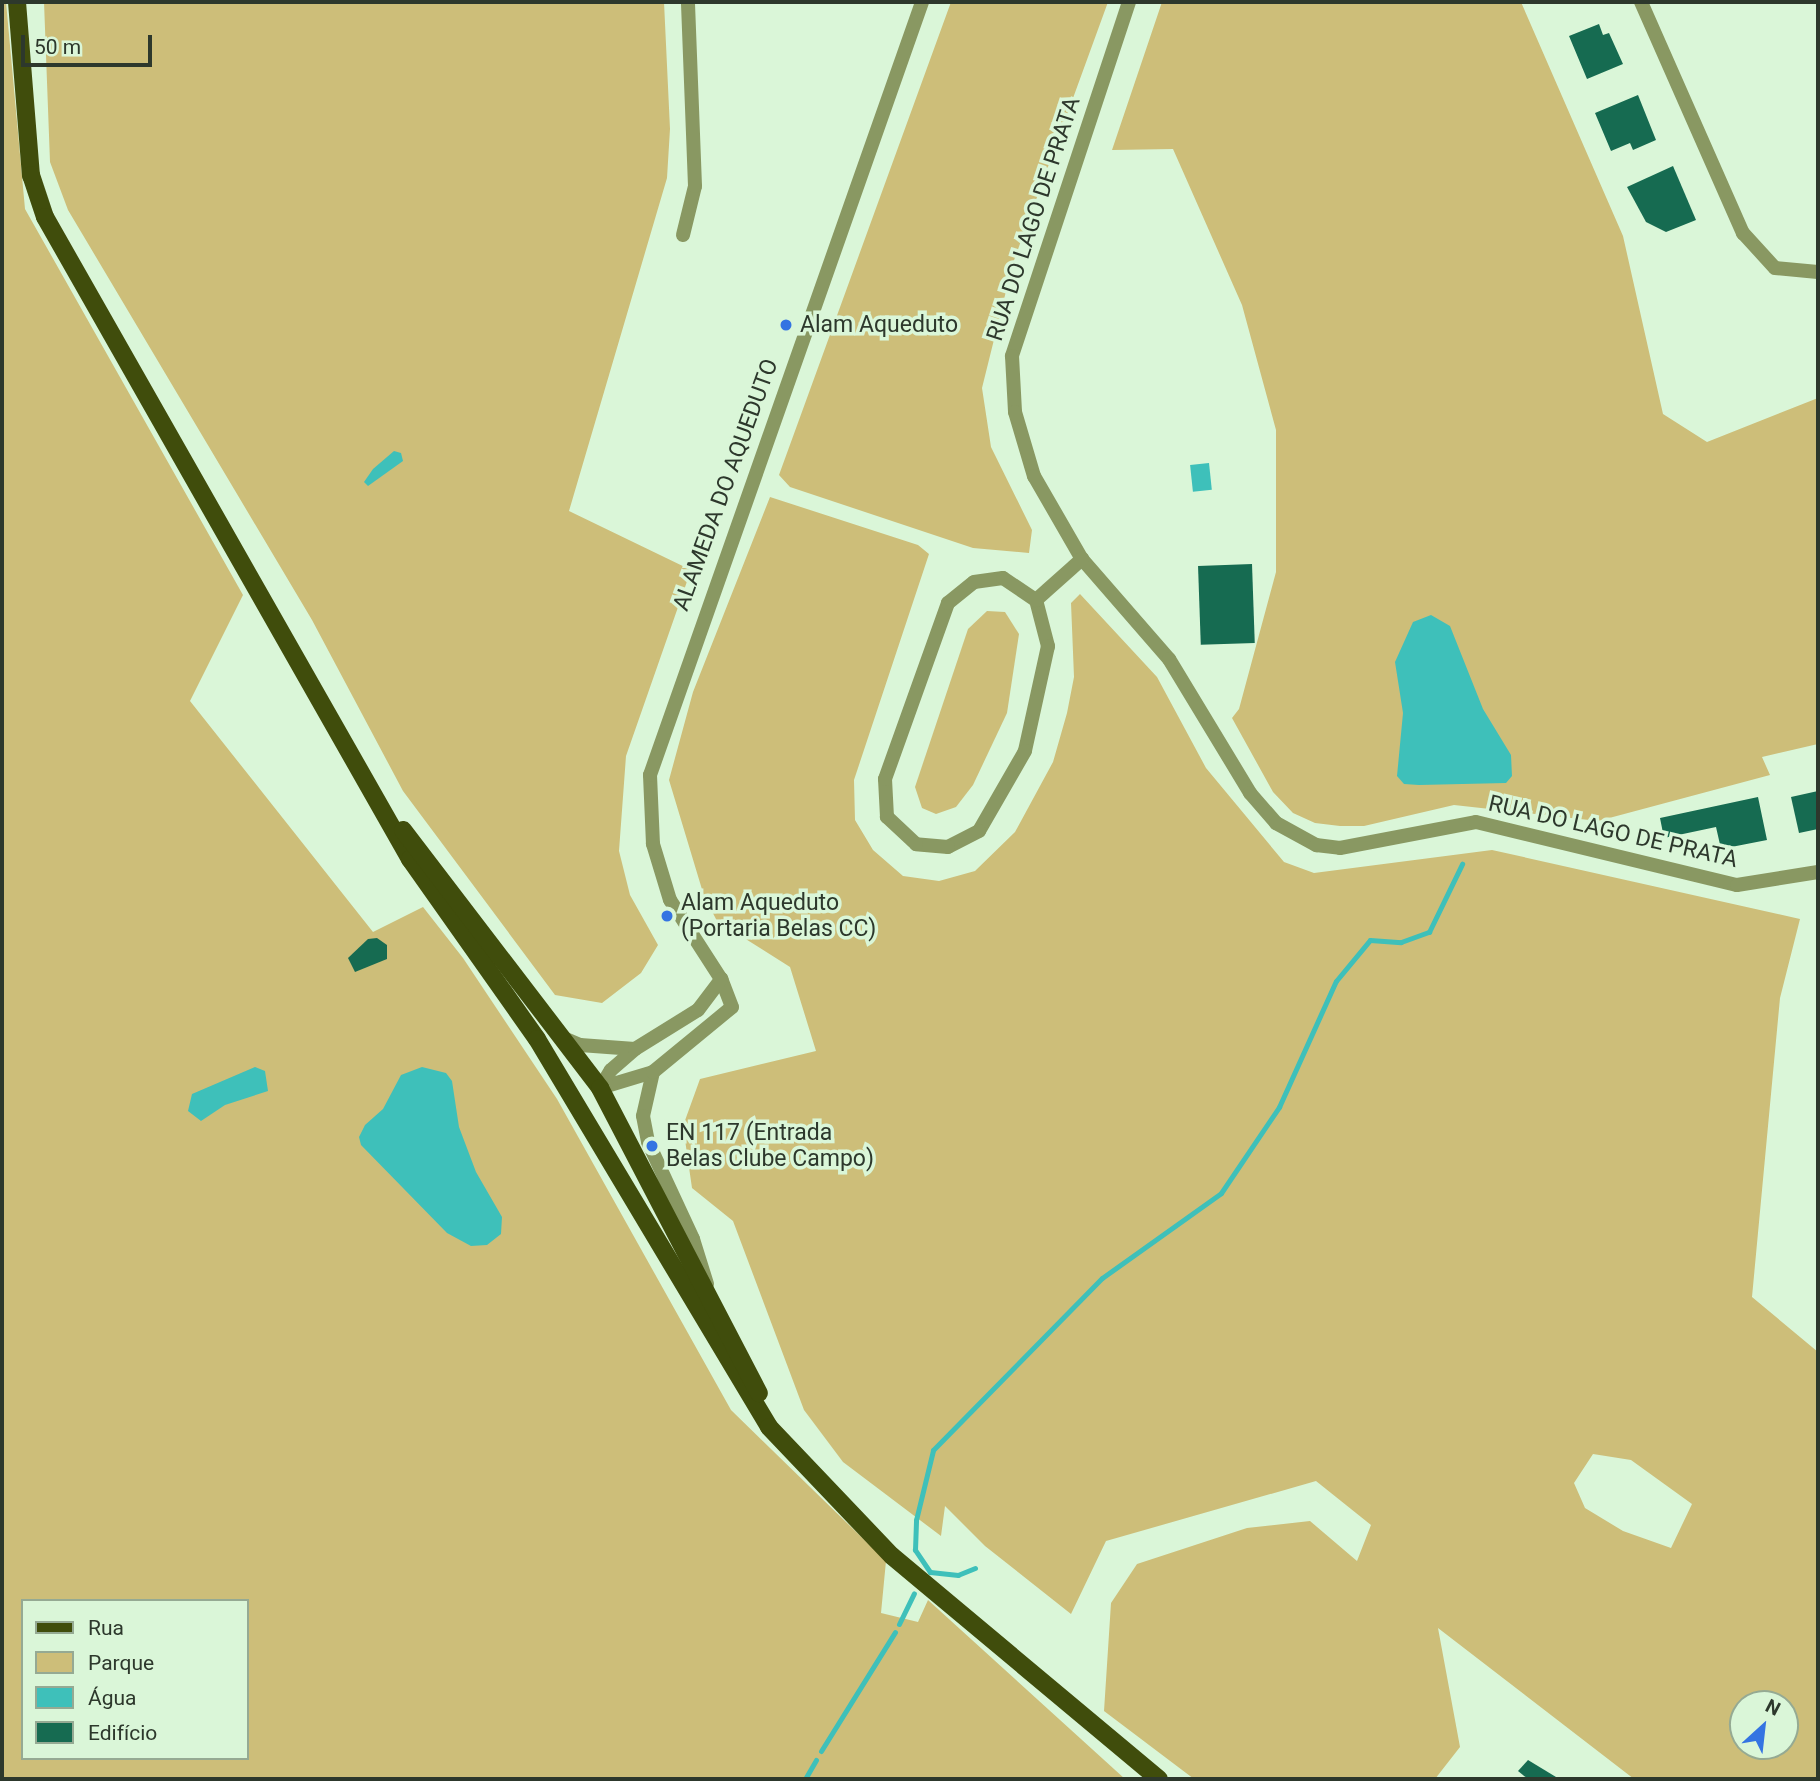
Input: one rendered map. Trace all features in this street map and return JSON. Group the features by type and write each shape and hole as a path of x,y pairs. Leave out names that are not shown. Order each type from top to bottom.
{"main road":[{"path":"17,2 32,175 45,217 383,806 410,859 500,982 572,1071 600,1088"},
{"path":"383,806 600,1088 770,1414 802,1464"},
{"path":"500,982 597,1136 769,1427 892,1556 1159,1779"},
{"path":"597,1136 600,1088"}],"street":[{"path":"683,234 695,186 688,2"},
{"name":"ALAMEDA DO AQUEDUTO","path":"600,1088 653,1072 732,1007 720,979 684,928 659,867 653,844 650,775 656,748 922,2"},
{"name":"RUA DO LAGO DE PRATA","path":"1129,2 1012,356 1015,412 1034,475 1082,559 1170,659 1250,793 1294,837 1340,848 1476,822 1737,885 1818,872"},
{"path":"1641,2 1743,233 1775,268 1818,272"},
{"path":"1036,600 1082,559"},
{"path":"1003,578 1036,600 1048,646 1025,751 979,831 948,847 916,844 887,817 885,779 948,603 974,582 1003,578"},
{"path":"600,1088 611,1070 635,1049 698,1010 720,979"},
{"path":"561,1037 580,1045 635,1049"},
{"path":"653,1072 643,1116 648,1142 693,1239 708,1291"}],"green space":[{"path":"2,2 6,2 25,209 243,595 190,701 373,932 423,907 463,958 557,1099 731,1410 886,1561 881,1613 918,1622 928,1600 1125,1779 2,1779"},
{"path":"44,2 664,2 670,129 667,178 569,511 691,570 626,756 619,851 630,895 658,945 641,973 602,1003 555,995 403,791 312,620 68,210 50,162"},
{"path":"951,2 1108,2 1013,263 982,388 991,447 1032,530 1029,553 973,548 790,487 779,475"},
{"path":"1162,2 1521,2 1623,236 1663,414 1707,442 1818,398 1818,744 1762,757 1770,775 1598,821 1454,805 1364,826 1340,826 1315,823 1293,813 1273,792 1232,718 1239,709 1276,572 1276,430 1242,305 1173,149 1112,150"},
{"path":"770,497 918,545 929,554 854,780 855,820 873,850 903,876 939,881 975,871 1015,832 1053,762 1067,713 1074,677 1071,603 1080,594 1157,677 1206,768 1284,862 1314,873 1492,850 1800,919 1780,998 1752,1297 1818,1352 1818,1779 1634,1779 1438,1628 1460,1747 1435,1779 1194,1779 1104,1711 1111,1603 1137,1564 1247,1528 1310,1521 1357,1561 1371,1525 1316,1481 1106,1541 1071,1614 985,1546 945,1506 941,1536 843,1462 804,1410 733,1221 692,1188 683,1126 700,1079 816,1051 790,967 717,921 704,896 669,780 693,692","holes":["1593,1454 1631,1460 1692,1504 1671,1548 1623,1531 1585,1508 1574,1483"]},
{"path":"987,611 1005,612 1019,634 1007,713 973,785 956,807 936,814 922,808 915,787 968,629"}],"water":[{"path":"394,451 401,453 403,461 368,486 364,482 373,469"},
{"path":"1209,463 1212,490 1193,492 1190,465"},
{"path":"1431,615 1450,626 1483,709 1511,755 1512,776 1506,783 1419,785 1404,784 1397,776 1403,713 1395,662 1413,622"},
{"path":"255,1067 265,1071 268,1091 225,1105 201,1121 188,1111 192,1094"},
{"path":"422,1067 446,1073 452,1081 459,1127 476,1172 502,1217 501,1234 487,1245 471,1246 447,1233 361,1145 359,1137 365,1125 383,1109 401,1075"}],"building":[{"path":"1599,24 1603,35 1609,33 1623,64 1587,79 1569,36"},
{"path":"1638,95 1656,140 1633,150 1630,143 1611,151 1595,113"},
{"path":"1673,166 1696,220 1666,232 1646,222 1627,187"},
{"path":"1252,564 1255,643 1201,645 1198,566"},
{"path":"1818,791 1818,829 1799,833 1791,797"},
{"path":"1758,797 1767,840 1721,849 1716,827 1664,838 1660,818"},
{"path":"377,938 387,945 387,959 355,972 348,958 368,939"},
{"path":"1528,1760 1556,1777 1555,1779 1528,1779 1518,1771"}],"waterway":[{"path":"975,1568 958,1575 930,1572 915,1550 916,1520 933,1450 1102,1278 1221,1193 1279,1107 1336,981 1370,940 1401,942 1429,932 1462,864"},
{"path":"899,1624 914,1593"},
{"path":"821,1751 895,1632"},
{"path":"805,1779 816,1760"}],"place":[{"name":"Alam Aqueduto","path":"786,325"},
{"name":"Alam Aqueduto (Portaria Belas CC)","path":"667,916"},
{"name":"EN 117 (Entrada Belas Clube Campo)","path":"652,1146"}]}
